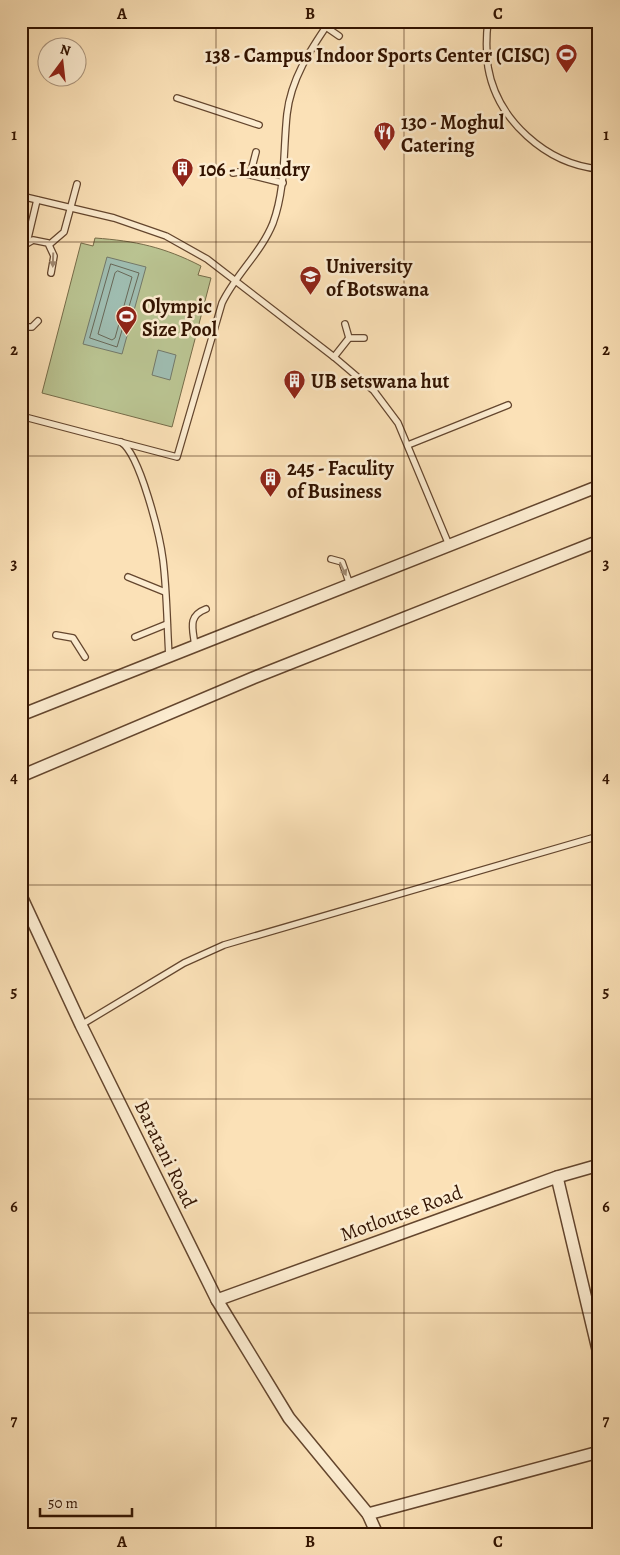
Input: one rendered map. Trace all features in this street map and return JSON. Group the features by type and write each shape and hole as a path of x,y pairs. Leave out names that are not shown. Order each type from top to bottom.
{"street":[{"path":"21,715 599,486"},
{"path":"21,776 253,678 599,541"},
{"name":"Baratani Road","path":"21,896 81,1025 217,1300 289,1418 368,1514 377,1534"},
{"name":"Motloutse Road","path":"217,1300 557,1177 599,1166"},
{"path":"557,1177 599,1354"},
{"path":"368,1514 599,1452"}],"lane":[{"path":"488,21 486,44 488,69 496,93 508,115 524,134 544,150 566,162 599,169"},
{"path":"21,416 177,457 222,303 250,264 272,224 283,183 287,113 291,95 303,62 328,24 339,36"},
{"path":"177,98 259,125"},
{"path":"250,175 256,152"},
{"path":"233,173 283,183"},
{"path":"50,244 64,232 77,184"},
{"path":"21,196 114,218 166,236 208,259 334,357 374,391 398,423 449,545"},
{"path":"27,242 37,200"},
{"path":"21,247 35,239 50,244"},
{"path":"50,244 54,256 51,273"},
{"path":"21,327 32,328 38,321"},
{"path":"345,324 349,338"},
{"path":"334,357 349,338"},
{"path":"349,338 364,338"},
{"path":"408,445 445,433 475,418 508,405"},
{"path":"475,418 477,425"},
{"path":"117,440 131,452 143,483 163,560 169,656"},
{"path":"331,560 342,562 350,585"},
{"path":"128,577 165,592"},
{"path":"195,646 192,622 198,612 206,609"},
{"path":"135,637 167,624"},
{"path":"56,635 73,638 85,658"},
{"path":"81,1025 184,963 224,945 599,836"}],"green space":[{"name":"Olympic Size Pool","path":"95,238 137,243 175,254 201,266 198,275 211,278 172,427 42,393 81,243 93,246"}],"water":[{"path":"107,257 146,267 122,354 83,344"},
{"path":"158,350 176,355 170,380 152,375"}],"place":[{"name":"138 - Campus Indoor Sports Center (CISC)","path":"566,74"},
{"name":"130 - Moghul Catering","path":"385,152"},
{"name":"106 - Laundry","path":"183,188"},
{"name":"University of Botswana","path":"310,296"},
{"name":"Olympic Size Pool","path":"126,336"},
{"name":"UB setswana hut","path":"295,400"},
{"name":"245 - Faculity of Business","path":"271,498"}]}
